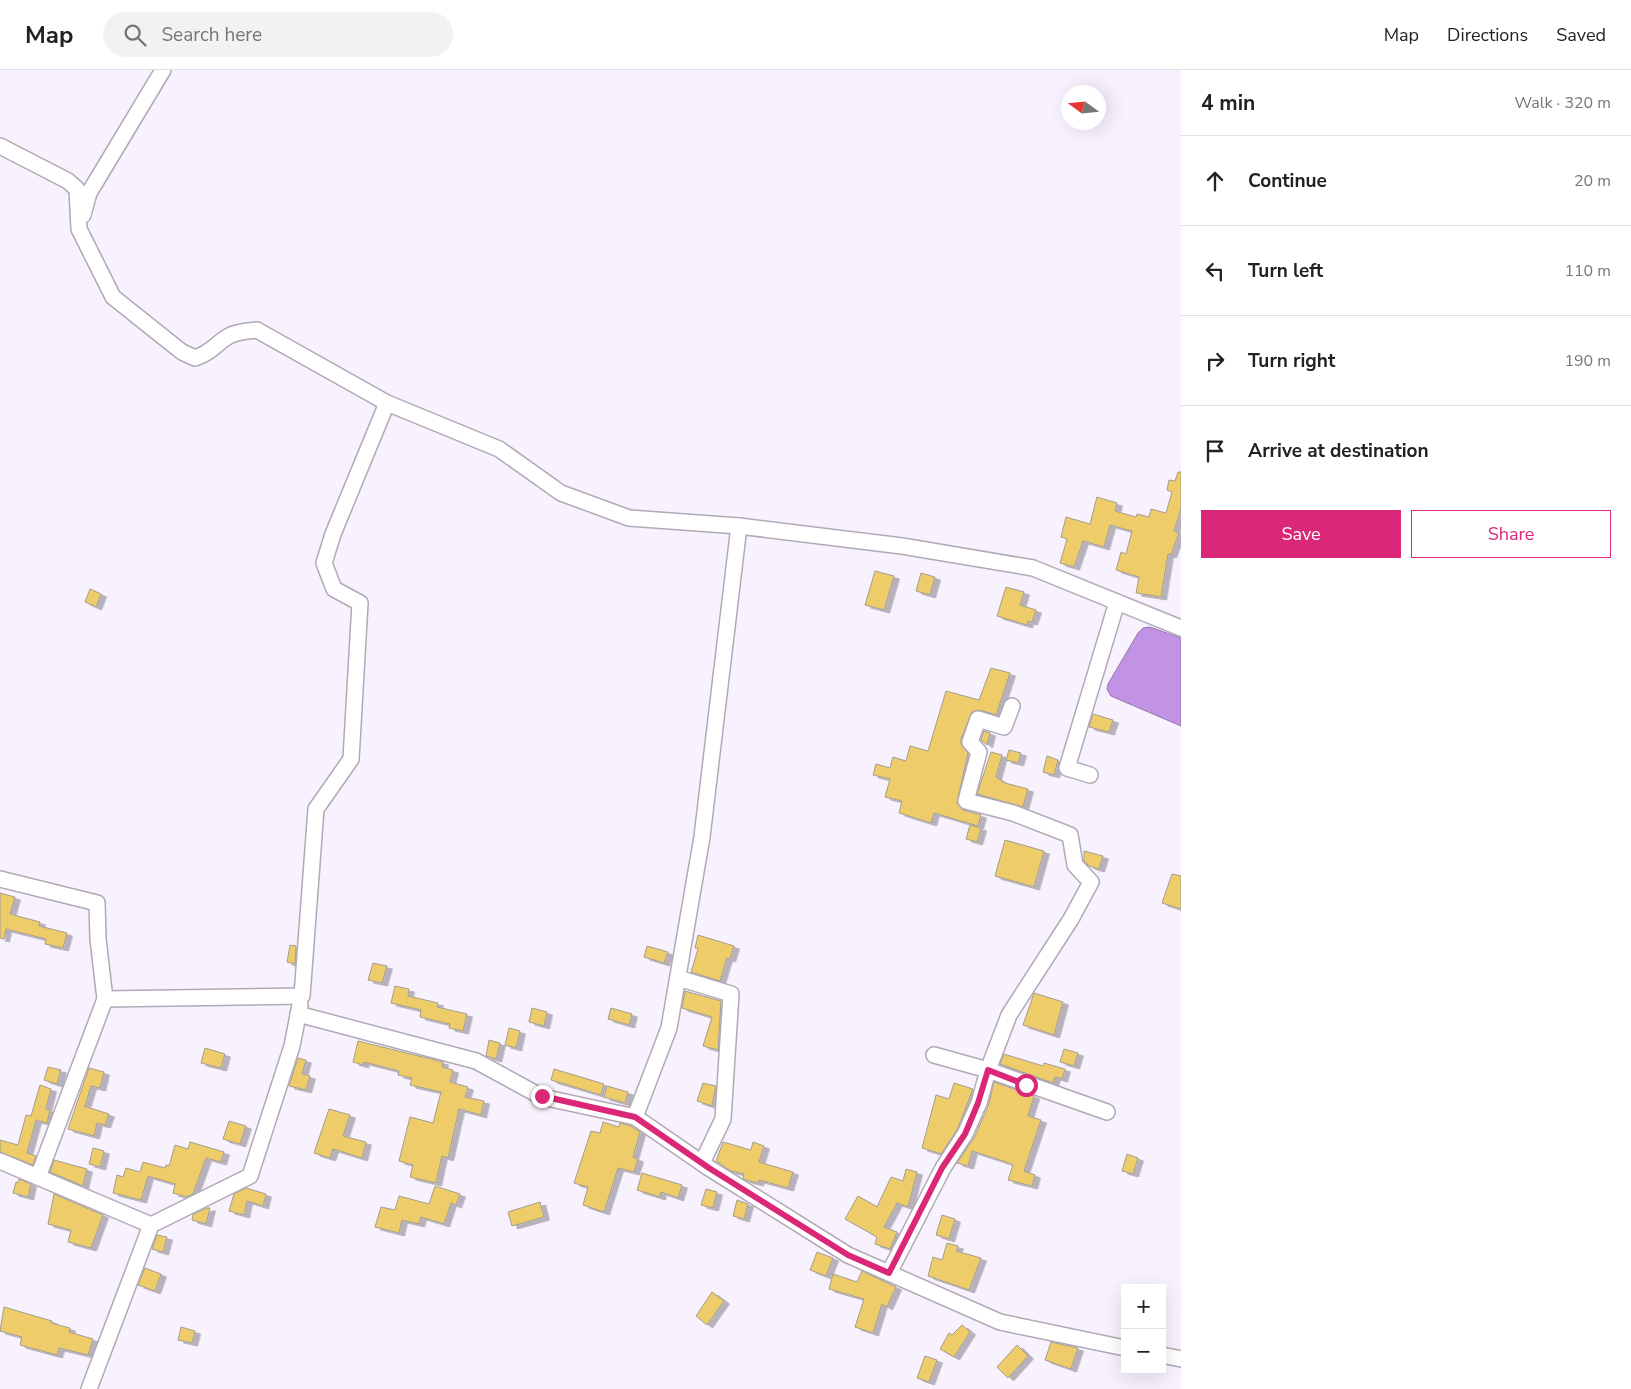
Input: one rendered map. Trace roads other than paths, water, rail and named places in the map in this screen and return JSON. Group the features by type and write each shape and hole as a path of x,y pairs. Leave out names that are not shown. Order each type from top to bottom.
{"street":[{"path":"79,229 89,193 163,70"},
{"path":"0,146 68,181 77,188 79,229 112,297 182,352 195,358 210,353 229,336 241,331 258,330 387,403 498,449 561,493 629,518 739,526 902,546 1033,568 1181,628"},
{"path":"89,1389 151,1225 250,1176 292,1046 302,996 316,809 351,759 360,603 334,589 324,563 333,534 387,403"},
{"path":"635,1117 669,1028 678,978 702,837 739,526"},
{"path":"1090,775 1067,768 1117,602"},
{"path":"889,1273 942,1168 965,1134 1009,1015 1071,919 1091,882 1075,864 1070,835 1013,814 966,801 978,752 970,742 978,719 1004,728 1012,706"},
{"path":"0,879 97,903 105,999 38,1177"},
{"path":"678,978 731,994 723,1119 702,1164"},
{"path":"105,999 302,996"},
{"path":"298,1014 476,1061 542,1096 635,1117 702,1164 848,1255 1000,1322 1121,1347"},
{"path":"934,1055 988,1070 1108,1112"},
{"path":"0,1161 151,1225"},
{"path":"1166,1356 1181,1359"}]}
